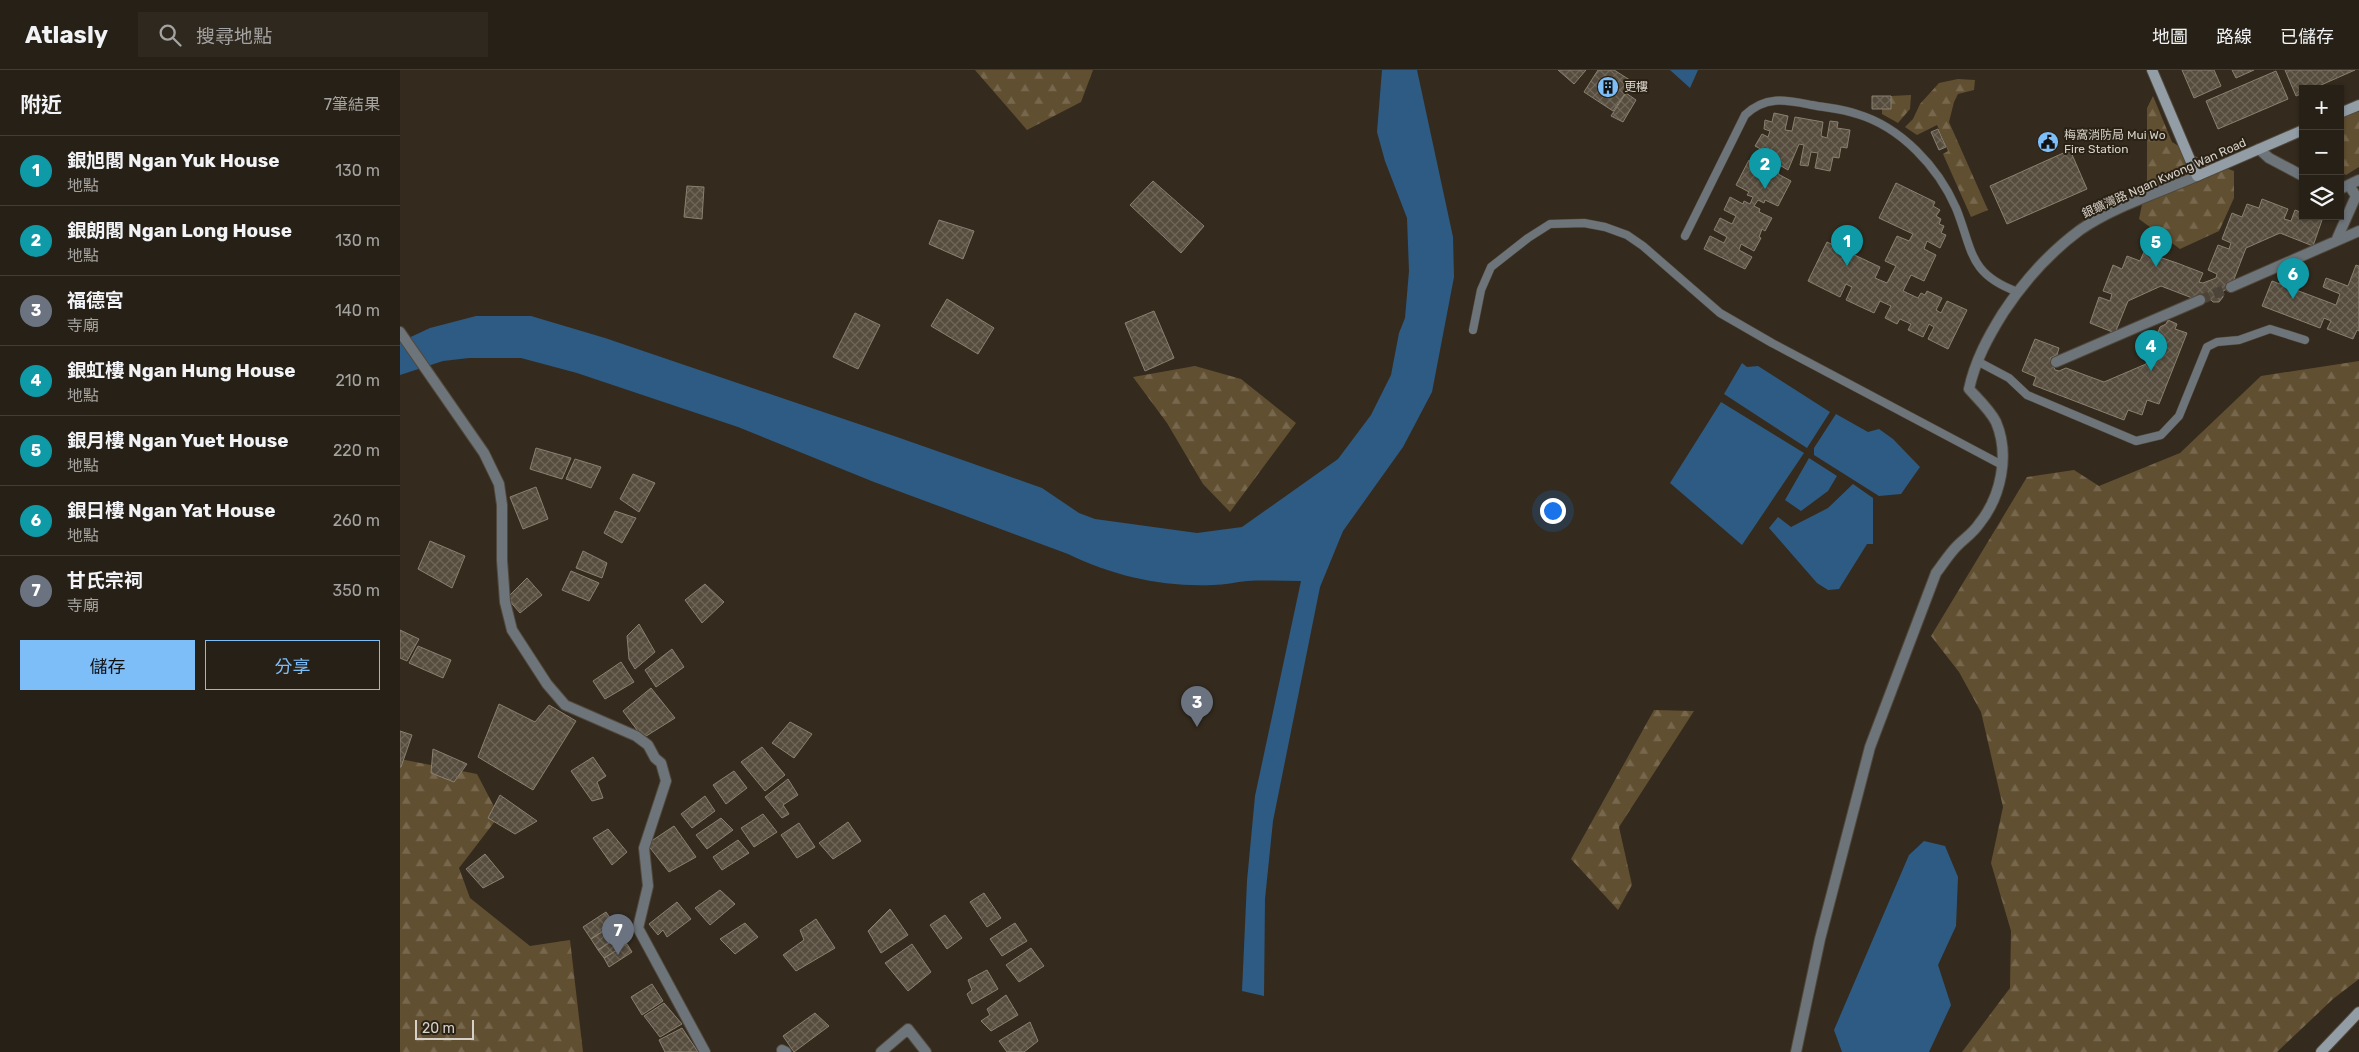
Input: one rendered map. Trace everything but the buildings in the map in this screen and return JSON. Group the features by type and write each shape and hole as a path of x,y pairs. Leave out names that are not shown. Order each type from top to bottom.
{"street":[{"path":"2152,70 2197,176"},
{"path":"2344,111 2359,105"},
{"name":"銀鑛灣路 Ngan Kwong Wan Road","path":"2002,465 2000,436 1995,420 1969,389 1977,361 1991,332 2032,274 2054,251 2082,229 2112,213 2299,132"},
{"path":"2259,149 2269,158 2301,175"},
{"path":"2336,241 2356,196 2350,185"},
{"path":"2231,287 2359,231"},
{"path":"2056,362 2200,300"},
{"path":"400,332 484,453 499,484 502,505 502,560 506,602 512,630 547,684 565,705 636,736 648,745 655,758 661,764 666,781 644,848 648,886 638,928 705,1052"},
{"path":"1796,1052 1820,939 1870,747 1936,574 1946,558 1972,533 1988,511 1999,486 2002,465"},
{"path":"2322,1052 2359,1012"},
{"path":"881,1052 908,1029 926,1052"}],"lane":[{"path":"1685,236 1745,115 1760,103 1779,99 1788,100 1857,114 1898,135 1916,150 1928,163 1949,193 1974,260 1998,283 2018,292"},
{"path":"1473,330 1481,290 1491,267 1528,238 1550,224 1584,223 1605,227 1627,235 1643,246 1729,318 1772,343 2002,465"},
{"path":"1977,361 2009,378 2027,395 2136,442 2161,435 2179,416 2206,347 2217,342 2239,340 2270,329 2305,340"}],"green space":[{"path":"975,70 1093,70 1081,102 1027,130"},
{"path":"1958,79 1975,80 1974,90 1958,94 1949,122 1988,210 1971,217 1943,154 1948,151 1937,125 1917,135 1905,127 1913,119 1920,104 1939,83"},
{"path":"1911,95 1910,109 1898,123 1882,114 1882,109 1891,109 1891,96"},
{"path":"2153,96 2172,142 2200,159 2234,171 2234,198 2219,231 2180,249 2139,219 2147,180 2147,108"},
{"path":"2344,107 2359,112 2359,167 2346,175 2344,174"},
{"path":"2359,361 2359,979 2333,999 2277,1052 1962,1052 2010,988 2011,931 1991,863 2003,807 1981,712 1959,672 1931,636 2027,477 2074,470 2099,486 2180,453 2261,376"},
{"path":"1195,366 1241,379 1296,423 1230,512 1203,484 1167,423 1133,377"},
{"path":"1654,710 1694,711 1619,827 1632,885 1618,910 1571,859"},
{"path":"400,759 477,774 499,816 459,868 470,898 530,946 570,940 583,1052 400,1052"}],"water":[{"path":"1382,70 1417,70 1453,237 1454,277 1432,392 1403,447 1343,531 1320,587 1273,821 1265,899 1264,996 1242,991 1247,881 1255,796 1301,581 1243,581 1217,585 1194,585 1156,582 1120,574 874,482 738,427 577,373 521,358 469,358 443,361 400,375 400,342 430,328 476,316 531,316 605,338 1042,488 1079,513 1095,519 1197,533 1242,527 1338,459 1371,415 1391,375 1399,333 1405,318 1409,271 1407,218 1385,161 1377,132"},
{"path":"1670,70 1698,70 1690,88"},
{"path":"1742,363 1747,367 1758,366 1830,412 1807,448 1724,394"},
{"path":"1721,402 1804,453 1742,545 1670,483"},
{"path":"1836,414 1868,432 1879,429 1893,439 1920,467 1901,494 1879,496 1814,455 1814,448"},
{"path":"1809,458 1837,476 1828,491 1801,511 1785,500"},
{"path":"1853,484 1873,498 1873,544 1867,544 1839,589 1828,590 1817,583 1769,528 1778,517 1791,527 1828,508"},
{"path":"1924,841 1945,846 1958,877 1956,926 1938,965 1951,1005 1929,1052 1842,1052 1834,1030 1909,855"}],"tunnel":[{"path":"2200,300 2231,287"}],"place":[{"name":"更樓","path":"1608,87"},
{"name":"梅窩消防局 Mui Wo Fire Station","path":"2048,142"},
{"name":"銀朗閣 Ngan Long House","path":"1765,189"},
{"name":"銀旭閣 Ngan Yuk House","path":"1847,266"},
{"name":"銀月樓 Ngan Yuet House","path":"2156,267"},
{"name":"銀日樓 Ngan Yat House","path":"2293,299"},
{"name":"銀虹樓 Ngan Hung House","path":"2151,371"},
{"name":"福德宮","path":"1197,727"},
{"name":"甘氏宗祠","path":"618,955"}]}
